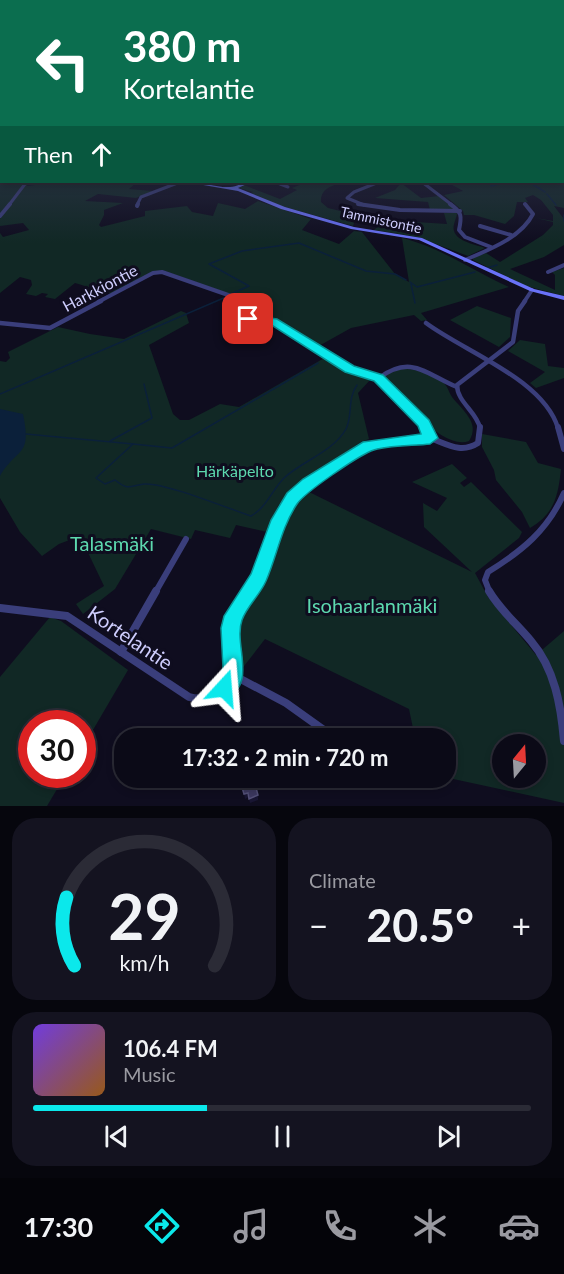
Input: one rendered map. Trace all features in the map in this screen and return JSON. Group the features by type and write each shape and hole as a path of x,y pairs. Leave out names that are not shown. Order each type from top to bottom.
{"street":[{"path":"17,183 35,183"},
{"path":"137,206 141,197 177,183"},
{"name":"Tammistontie","path":"194,183 233,189 302,214 356,228 420,239 532,290 564,298"},
{"path":"233,189 245,183"},
{"path":"277,183 288,187"},
{"path":"378,183 375,186 352,192 347,198 356,204 386,208 460,211"},
{"path":"423,183 460,211 462,217 459,230 462,234 490,248"},
{"path":"0,216 25,184"},
{"path":"465,260 511,235 532,218 532,211 525,204"},
{"path":"480,226 511,235"},
{"path":"548,272 564,265"},
{"name":"Harkkiontie","path":"0,322 50,328 153,273 166,272 231,296 237,302 236,311 242,317 273,321 349,369 379,378"},
{"path":"457,387 514,340 518,311 532,290"},
{"path":"426,323 522,382 540,399 556,421 564,449"},
{"path":"430,438 424,423 379,378 392,367 403,366 428,371 457,387"},
{"path":"321,728 278,698 233,675 231,628 233,616 258,579 279,520 292,498 309,484 368,446 430,438 459,449 468,449 478,443 480,434 477,418 457,392 457,387"},
{"path":"564,493 551,522 541,534 488,572 485,580 491,595 531,640 549,669 562,708 564,741"},
{"path":"121,652 186,539"},
{"name":"Kortelantie","path":"0,608 67,616 180,692 196,699 209,698 220,692 233,675"}],"green space":[{"path":"0,183 27,186 52,183 136,183 129,189 153,191 136,198 98,194 85,201 123,203 104,210 99,225 101,227 145,216 145,211 187,206 192,212 213,216 218,203 245,209 258,201 311,219 302,230 339,244 354,231 362,232 395,274 409,282 402,238 430,247 509,287 421,313 427,320 421,321 414,315 351,328 317,347 275,320 250,333 233,321 234,302 231,298 225,297 230,294 162,270 112,294 75,283 55,299 45,297 48,294 42,293 36,296 26,294 32,285 31,280 20,277 0,293 0,233 3,237 29,230 23,223 0,226"},
{"path":"304,183 343,183 326,190 321,197 321,202 328,208 357,215 353,226 281,206 251,193 253,192 239,188 244,185 280,199 297,190 292,188"},
{"path":"401,183 421,198 439,196 456,210 430,210 428,202 375,198 395,190"},
{"path":"449,183 564,183 564,208 554,206 564,219 564,245 544,257 510,269 555,290 555,275 552,272 564,268 564,296 526,286 473,260 486,253 500,262 543,235 553,225 553,222 536,218 553,221 553,215 541,200 533,195 525,198 528,202 517,202 514,216 505,224 474,215 464,215 463,211 444,195 463,191"},
{"path":"444,213 457,213 454,229 459,238 485,248 468,256 417,237 374,230 385,220 447,224"},
{"path":"477,306 511,318 510,337 499,347 450,320"},
{"path":"181,311 186,313 189,323 149,345 173,414 180,420 189,420 220,404 239,407 326,357 353,373 371,379 358,393 369,439 292,488 278,506 267,532 236,525 230,538 195,530 191,539 151,529 115,589 83,614 76,604 104,586 80,536 59,544 42,556 20,532 0,498 0,361 6,362 10,358 8,352 58,327 124,339"},
{"path":"520,340 545,344 548,366 564,368 564,378 536,388 530,383 545,372 508,351"},
{"path":"403,368 430,375 444,383 472,423 472,434 469,441 459,442 435,431 401,399 386,381 386,374"},
{"path":"482,434 526,442 538,463 561,469 556,496 550,511 530,528 522,512 496,480 494,470 482,447"},
{"name":"Isohaarlanmäki","path":"452,464 467,478 460,483 464,487 471,482 522,532 519,538 475,573 488,597 536,655 564,631 564,803 495,788 546,788 546,734 492,734 492,787 456,780 456,728 413,728 409,709 265,639 241,670 236,642 241,615 260,589 290,511 305,490 472,572 424,527 423,503 437,511 447,498 412,482"},
{"path":"50,617 61,621 128,670 96,725 96,710 18,710 18,788 58,788 47,806 0,806 0,677"}],"water":[{"path":"0,409 23,414 26,438 22,450 0,476"}],"building":[{"path":"242,788 256,788 258,795 249,799 248,793 244,794"}],"waterway":[{"path":"491,186 504,183"},
{"path":"531,183 545,192"},
{"path":"547,194 556,205"},
{"path":"564,215 564,221"},
{"path":"231,294 249,286 209,264 242,251 299,243 366,271 395,274 406,280"},
{"path":"487,268 497,265"},
{"path":"410,282 417,287 475,272"},
{"path":"411,284 415,303"},
{"path":"0,394 226,297"},
{"path":"133,444 172,448 318,363"},
{"path":"110,441 152,418 144,384"},
{"path":"133,444 96,478 105,484 115,480 126,487 144,484 166,487 251,516 261,508 284,478 340,437 348,424 352,396 357,385"},
{"path":"26,434 133,444"}],"route":[{"path":"224,688 233,675 234,668 231,628 233,616 258,579 279,520 292,498 309,484 368,446 430,438 424,423 379,378 349,369 273,321 248,319"}],"park label":[{"name":"Härkäpelto","path":"235,471"},
{"name":"Talasmäki","path":"112,544"}]}
